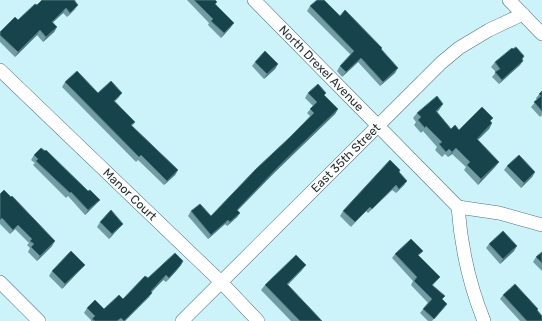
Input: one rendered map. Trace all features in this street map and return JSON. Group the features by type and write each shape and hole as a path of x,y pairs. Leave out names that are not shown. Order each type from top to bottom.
{"street":[{"name":"North Drexel Avenue","path":"254,0 458,207"},
{"path":"509,0 542,34"},
{"name":"East 35th Street","path":"182,321 441,63 460,48 489,30 523,14"},
{"name":"Manor Court","path":"0,70 221,282 258,321"},
{"path":"484,321 473,293 465,261 460,233 458,207 499,212 542,225"},
{"path":"0,282 39,321"}],"building":[{"path":"42,0 74,0 78,5 70,13 66,8 52,22 57,27 46,37 40,30 18,52 0,35 0,32 15,17 18,20 35,4 37,5"},
{"path":"194,0 215,0 217,2 215,4 234,23 224,33 211,21 213,19"},
{"path":"317,0 324,0 340,16 345,10 382,48 381,49 398,68 383,82 361,58 346,72 340,66 354,51 310,6"},
{"path":"516,47 524,56 522,59 523,61 502,80 495,72 500,69 495,62 512,48 513,49"},
{"path":"265,51 278,64 267,74 255,62"},
{"path":"77,71 98,93 111,81 122,93 114,101 135,122 131,125 178,170 167,181 141,155 139,157 65,82"},
{"path":"318,84 326,93 324,95 338,109 278,167 237,210 240,213 230,222 228,220 211,235 191,211 200,204 211,216 256,169 314,113 310,109 317,102 308,93"},
{"path":"542,91 542,111 534,102 541,96 539,94"},
{"path":"437,96 443,104 436,111 451,129 455,125 459,130 482,107 493,118 490,121 492,123 477,139 499,162 481,179 467,165 470,162 456,148 452,152 449,149 446,152 439,144 442,142 418,120 421,117 417,113"},
{"path":"41,148 45,151 46,150 88,191 90,190 100,200 88,210 71,192 70,193 36,161 38,159 34,155"},
{"path":"519,155 535,172 524,183 507,166"},
{"path":"390,160 400,170 399,172 407,181 399,189 396,185 372,209 370,207 355,222 343,211"},
{"path":"4,190 11,197 12,196 55,241 40,256 31,247 34,244 30,241 32,239 18,225 13,230 2,218 0,220 0,194"},
{"path":"111,210 123,224 112,234 100,222"},
{"path":"503,231 517,246 503,259 489,244"},
{"path":"411,239 423,251 418,255 440,277 432,285 445,296 442,299 447,304 434,319 423,309 432,299 414,281 417,277 395,254"},
{"path":"71,251 85,265 65,284 52,271"},
{"path":"542,252 542,263 536,257"},
{"path":"175,253 183,261 180,266 169,278 166,275 151,291 152,293 124,321 121,318 117,321 95,321 92,319 95,316 87,308 95,300 104,309 119,295 123,299 145,276 148,278"},
{"path":"296,255 306,265 287,284 322,321 300,321 265,285"},
{"path":"515,284 538,309 537,310 542,316 542,321 527,321 503,295"}]}
